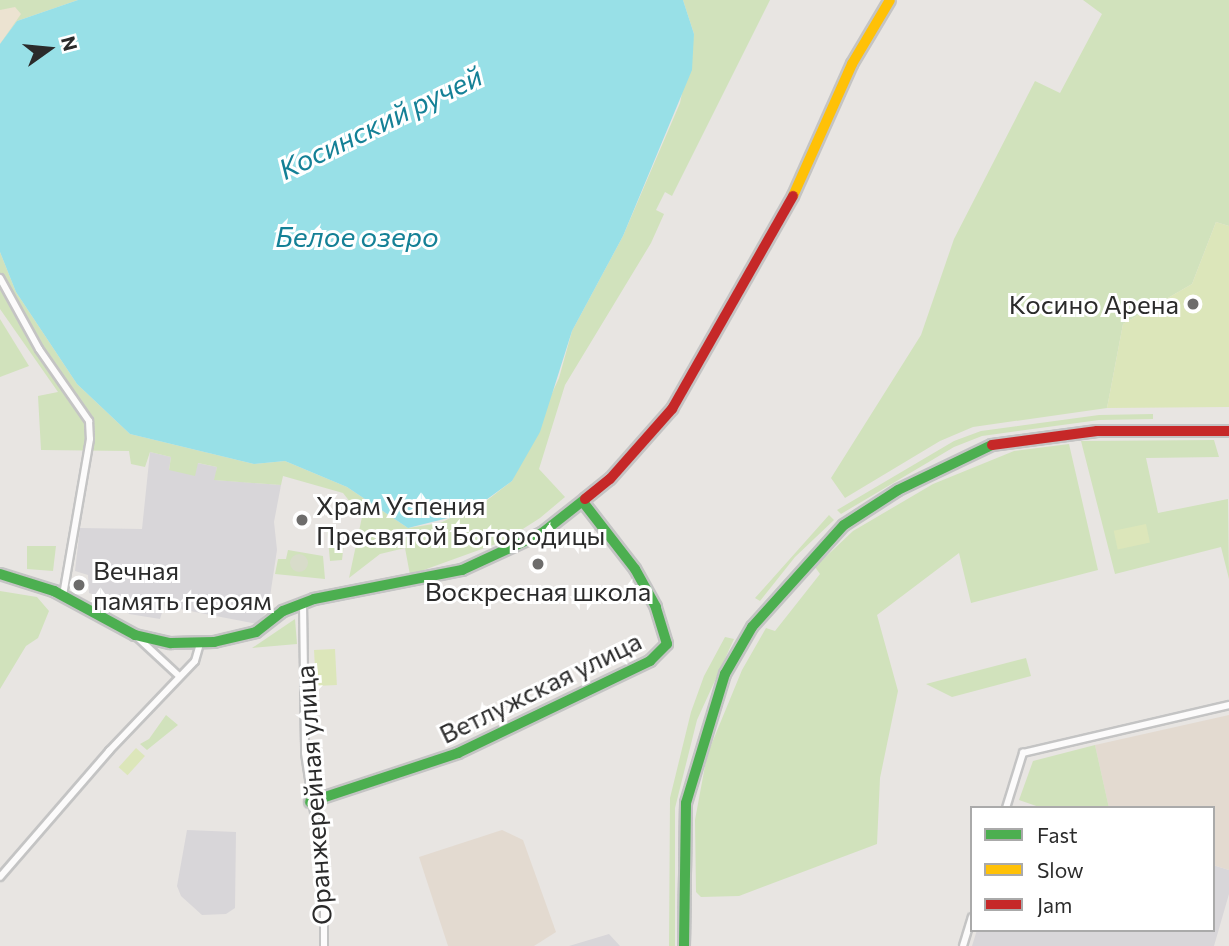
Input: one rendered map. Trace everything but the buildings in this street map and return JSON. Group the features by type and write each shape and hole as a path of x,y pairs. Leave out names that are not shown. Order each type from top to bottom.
{"street":[{"path":"135,635 171,643 200,643 248,635 303,602 462,570 523,544 583,502 672,409 786,212 852,64 890,0"},
{"path":"0,278 39,349 78,399 89,424 63,595"},
{"path":"684,946 686,803 725,674 752,628 844,525 898,490 987,446 1097,431 1229,431"},
{"name":"Ветлужская улица","path":"310,802 458,753 650,661 667,644 656,607 635,569 583,502"},
{"path":"0,574 63,595 135,635 178,675"},
{"name":"Оранжерейная улица","path":"303,602 310,802 324,877 324,946"},
{"path":"163,659 164,646 171,643"},
{"path":"0,877 178,675 195,661 200,643"},
{"path":"1007,806 1023,753 1229,705"},
{"path":"963,946 970,923"}],"shaded area":[{"path":"150,452 171,457 169,470 197,463 217,467 215,480 281,485 274,522 277,550 268,610 257,624 164,606 160,619 129,614 123,605 89,593 88,575 75,571 80,528 142,529"},
{"path":"1229,715 1229,870 1215,866 1215,806 1109,806 1095,745"},
{"path":"187,830 236,832 235,908 226,914 202,915 181,896 177,886"},
{"path":"502,830 523,840 556,932 534,946 448,946 419,857"},
{"path":"1215,866 1229,870 1229,894 1214,946 972,946 976,932 1215,932"},
{"path":"609,934 620,946 569,946"}],"green space":[{"path":"0,0 78,0 17,21 0,44"},
{"path":"683,0 770,0 672,196 665,192 656,210 664,214 651,243 565,385 539,469 565,497 540,518 504,541 410,575 405,548 380,554 349,578 362,517 343,493 283,476 281,485 214,480 217,467 198,463 195,476 169,470 171,457 150,452 145,467 131,464 129,451 41,450 38,396 58,392 0,309 0,252 16,292 77,384 130,434 254,464 285,461 347,487 408,528 440,523 486,501 512,481 559,378 572,331 623,236 680,103 694,34"},
{"path":"1083,0 1229,0 1229,226 1216,222 1192,284 1123,324 1107,408 973,427 940,441 845,498 831,478 921,335 954,239 1035,81 1060,93 1102,14"},
{"name":"Косино Арена","path":"1216,222 1229,226 1229,407 1107,408 1123,324 1192,284"},
{"path":"0,319 29,366 0,377"},
{"path":"1153,414 1153,419 1099,420 982,436 954,447 841,514 837,510 954,441 981,431 1099,415"},
{"path":"1214,440 1219,457 1146,458 1158,513 1228,499 1229,579 1221,547 1115,574 1081,441"},
{"path":"1069,444 1098,570 971,603 959,553 877,615 898,691 880,778 877,844 739,896 701,897 696,892 695,820 707,755 742,670 766,628 775,631 820,574 815,567 853,531 933,484 1014,451"},
{"path":"829,515 834,520 795,557 760,601 755,598"},
{"path":"1146,524 1150,543 1118,549 1114,531"},
{"path":"327,528 344,543 342,560 330,561"},
{"path":"27,546 56,546 53,571 27,569"},
{"path":"288,550 323,556 325,579 275,574 278,559 286,559"},
{"path":"299,554 305,557 308,563 305,569 299,572 293,569 290,563 293,557"},
{"path":"0,591 37,597 49,611 38,638 26,646 0,689"},
{"path":"295,619 297,644 252,648"},
{"path":"725,637 734,639 697,720 675,808 675,946 669,946 670,798 691,712 704,676"},
{"path":"335,649 337,685 316,686 314,650"},
{"path":"1026,658 1031,676 952,697 926,684"},
{"path":"166,715 178,725 147,750 140,744 149,739"},
{"path":"1095,745 1109,806 1036,806 1019,800 1033,761"},
{"path":"136,748 145,756 128,775 119,767"}],"sand":[{"path":"15,7 21,14 0,44 0,10"}],"water":[{"name":"Белое озеро","path":"78,0 683,0 694,34 692,70 623,236 572,331 540,432 512,481 468,513 408,528 347,487 285,461 254,464 130,434 77,384 16,292 0,252 0,44 17,21"}],"traffic: fast":[{"path":"684,946 686,803 725,674 752,627 844,525 898,490 992,445"},
{"path":"0,574 54,591 135,635 171,643 214,642 256,632 283,611 314,599 462,570 542,533 585,499"},
{"path":"310,802 458,753 650,661 667,644 656,607 635,569 583,502"}],"traffic: slow":[{"path":"793,196 852,64 890,0"}],"traffic: jam":[{"path":"585,499 610,479 672,409 793,196"},
{"path":"992,445 1097,431 1229,431"}],"place":[{"name":"Косино Арена","path":"1193,304"},
{"name":"Храм Успения Пресвятой Богородицы","path":"302,520"},
{"name":"Воскресная школа","path":"538,564"},
{"name":"Вечная память героям","path":"79,585"}],"water label":[{"name":"Косинский ручей","path":"380,122"}]}
